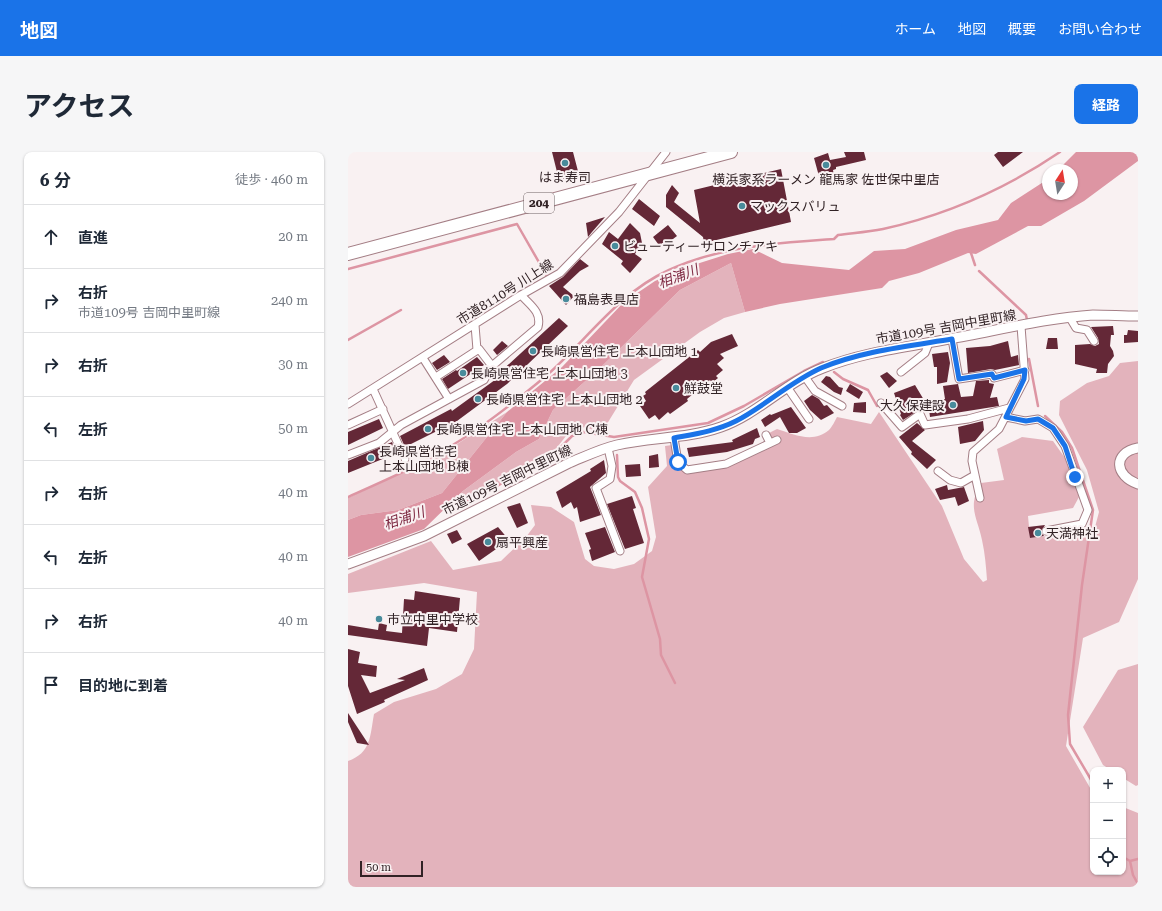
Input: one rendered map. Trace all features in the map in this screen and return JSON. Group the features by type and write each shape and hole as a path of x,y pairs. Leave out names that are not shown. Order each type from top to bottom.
{"highway":[{"name":"204","path":"348,254 731,152"}],"street":[{"name":"市道8110号 川上線","path":"348,404 373,390 521,295 560,273 619,212 666,152"},
{"path":"348,456 379,443 401,425 484,380 492,366 538,327 540,320 538,314 521,295"},
{"name":"市道109号 吉岡中里町線","path":"348,564 424,536 569,463 608,448 617,445 674,438 703,432 726,425 737,420 787,387 821,368 842,361 880,352 1070,318 1092,316 1138,316"},
{"path":"1070,318 1076,328 1087,330 1094,341"},
{"path":"475,325 477,350"},
{"path":"980,498 972,461 973,452 999,429 1024,379 1025,370 1021,326"},
{"path":"952,339 959,379 992,374 994,378 1025,370"},
{"path":"901,372 925,353 929,343"},
{"path":"477,350 479,349 492,366"},
{"path":"436,377 477,350"},
{"path":"423,358 449,399"},
{"path":"805,377 815,391 842,406"},
{"path":"787,387 809,420"},
{"path":"373,390 405,459"},
{"path":"881,403 902,427 920,414 925,425 968,419 1009,408"},
{"path":"348,425 383,409"},
{"path":"1006,417 1026,421 1038,419 1053,428 1065,446 1088,510 1082,524 1046,531"},
{"path":"766,435 770,443"},
{"path":"674,438 678,462 687,470 726,464 777,440"},
{"path":"608,448 612,466 610,479 596,488 620,551"},
{"path":"1138,448 1127,450 1121,456 1119,462 1124,476 1138,484"},
{"path":"938,471 950,480 961,483 975,475"}],"shaded area":[{"path":"731,263 745,312 724,318 700,332 634,380 602,432 582,427 566,436 551,455 466,501 449,505 463,491 516,452 539,439 553,410 600,368 680,290"},
{"path":"1138,361 1138,579 1119,622 1083,638 1066,746 1090,788 1090,875 1126,875 1126,808 1138,813 1138,887 348,887 348,761 356,758 368,743 374,714 394,702 436,689 462,674 474,649 477,592 424,583 348,593 348,574 431,541 453,570 501,561 526,537 535,525 531,505 551,507 574,522 585,559 594,566 614,569 634,564 652,551 656,537 648,487 667,466 665,446 672,445 675,465 687,474 726,467 778,442 776,437 771,438 769,433 777,429 803,437 816,436 829,430 837,417 871,424 879,412 942,506 964,559 983,582 987,580 985,560 983,545 974,512 974,505 977,491 981,483 1004,480 997,449 1022,437 1053,441 1065,458 1079,497 1073,508 1028,516 1030,538 1071,535 1087,531 1095,527 1099,512 1087,470 1059,415 1060,401 1087,383 1109,376 1120,363"},
{"path":"507,412 442,493 398,510 361,515 348,520 348,498 451,448"},
{"path":"1138,664 1138,785 1136,786 1126,780 1126,767 1106,767 1103,765 1083,727 1118,670"}],"water":[{"name":"相浦川","path":"1076,152 1138,152 1138,161 1084,201 1041,226 1028,226 976,254 968,253 919,273 889,281 882,288 780,304 745,312 731,263 680,290 600,368 553,410 539,439 516,452 463,491 424,529 348,557 348,520 361,515 398,510 442,493 507,412 562,367 624,302 655,281 684,268 728,254 753,249 782,263 849,270 874,251 905,249 956,230 998,220 1011,203 1042,183 1042,200 1078,200 1078,164 1064,164"}],"building":[{"name":"はま寿司","path":"552,152 573,152 579,175 559,180"},
{"path":"844,152 864,152 866,160 836,167 836,169 833,170 834,176 820,180 814,158 828,153 830,160 846,157"},
{"path":"998,152 1023,152 1003,167 994,155"},
{"name":"マックスバリュ","path":"781,169 791,222 704,243 703,237 666,207 666,195 672,185 679,193 674,202 700,223 694,190"},
{"path":"639,199 660,216 654,226 632,209"},
{"path":"605,217 592,232 588,237 586,223"},
{"path":"630,223 640,233 642,243 635,254 642,259 630,273 621,264 623,261 602,244 609,232 618,239"},
{"path":"668,225 677,236 661,248 653,237"},
{"path":"580,259 589,266 580,271 563,287 574,296 566,305 549,286 563,277"},
{"path":"559,318 568,326 507,384 457,421 405,447 400,436 451,409 452,411 499,377 497,375"},
{"path":"1113,326 1114,335 1111,335 1110,346 1114,356 1108,364 1107,373 1096,373 1097,369 1075,364 1075,345 1090,344 1095,346 1099,344 1098,338 1091,327"},
{"path":"1128,330 1138,331 1138,342 1124,343 1124,335 1127,335"},
{"name":"鮮鼓堂","path":"732,334 738,346 720,354 724,358 717,364 723,370 716,376 718,378 712,383 710,380 687,399 688,401 670,414 668,412 659,420 655,415 649,419 640,406 646,401 643,396 646,394 645,392 698,350 700,352 711,342"},
{"path":"1048,338 1057,338 1058,349 1046,349"},
{"path":"502,341 508,346 497,355 493,350"},
{"path":"1008,341 1011,357 1018,355 1019,365 995,370 991,369 968,373 966,348 990,346"},
{"path":"948,352 950,363 947,382 937,384 937,367 934,367 932,354"},
{"path":"444,355 450,362 437,370 432,363"},
{"name":"長崎県営住宅 上本山団地 3","path":"477,357 484,365 448,389 442,379 456,370 457,371"},
{"path":"887,372 897,381 889,388 880,376"},
{"path":"826,376 830,377 839,387 843,388 841,395 834,392 821,382"},
{"path":"989,380 989,383 994,384 990,398 997,397 999,406 930,417 928,401 945,399 943,386 958,384 961,397 973,396 976,381"},
{"path":"850,384 863,392 859,399 846,391"},
{"path":"915,385 927,405 903,420 900,415 901,414 894,393"},
{"path":"812,395 819,399 824,406 827,405 834,413 821,420 810,410 804,401"},
{"path":"866,402 866,413 853,412 854,403"},
{"path":"791,407 806,428 797,433 789,433 780,417 765,427 761,420 770,414 771,415"},
{"path":"379,419 383,428 348,445 348,432"},
{"path":"983,421 984,430 975,441 960,444 958,427"},
{"path":"917,423 925,430 912,441 936,460 927,469 911,454 912,452 899,437"},
{"path":"757,428 760,437 755,439 753,444 727,452 689,457 687,448 733,442 732,440"},
{"name":"長崎県営住宅 上本山団地 B棟","path":"392,442 396,452 395,454 348,473 348,461"},
{"path":"658,454 659,467 649,468 649,456"},
{"path":"604,460 606,473 590,487 601,515 580,522 577,507 574,509 571,502 562,508 556,492 591,471 590,469"},
{"path":"640,464 641,476 626,477 625,465"},
{"path":"947,485 948,490 964,487 969,501 958,506 955,497 940,500 935,489"},
{"path":"632,496 636,508 633,509 644,543 625,549 607,504"},
{"path":"520,503 528,523 517,528 507,507"},
{"name":"天満神社","path":"1045,525 1041,532 1044,536 1030,538 1028,527"},
{"name":"扇平興産","path":"498,527 509,540 479,561 467,544"},
{"path":"605,527 615,552 592,561 589,550 591,549 585,533"},
{"path":"457,530 462,539 452,544 447,534"},
{"path":"415,591 460,598 457,632 429,628 427,646 348,635 348,625 378,630 379,623 387,625 386,631 402,633 404,599 414,600"},
{"path":"348,649 360,652 358,663 377,666 376,677 361,675 370,693 405,680 397,679 424,668 428,680 384,700 385,702 357,714 348,686"},
{"path":"348,713 369,745 357,743 348,722"}],"waterway":[{"name":"相浦川","path":"348,497 426,460 488,422 546,376 618,304 634,291 669,270 689,262 729,251 771,244 834,239 838,235 877,230 907,223 975,199 1019,177 1060,152"},
{"path":"348,269 517,224 548,278"},
{"path":"970,250 975,265"},
{"path":"979,271 1026,315 1027,320"},
{"path":"348,340 401,310"},
{"path":"1029,359 1038,406"},
{"path":"444,507 466,502 545,461 572,436 584,432 614,437 708,423 744,406 804,371 823,362"},
{"path":"834,372 843,379 868,390 877,406"},
{"path":"1045,416 1062,432 1072,448 1093,510 1082,585 1068,715 1070,744 1090,778"},
{"path":"617,455 618,477 620,481 635,492 642,508 649,539 642,577 660,639 661,655 675,683"},
{"path":"1126,859 1130,861 1133,875 1138,884"},
{"path":"1130,861 1138,859"}],"place":[{"name":"はま寿司","path":"565,163"},
{"name":"横浜家系ラーメン 龍馬家 佐世保中里店","path":"826,165"},
{"name":"マックスバリュ","path":"742,206"},
{"name":"ビューティーサロンチアキ","path":"615,246"},
{"name":"福島表具店","path":"566,299"},
{"name":"長崎県営住宅 上本山団地 1","path":"533,351"},
{"name":"長崎県営住宅 上本山団地 3","path":"463,373"},
{"name":"鮮鼓堂","path":"676,388"},
{"name":"長崎県営住宅 上本山団地 2","path":"478,399"},
{"name":"大久保建設","path":"953,405"},
{"name":"長崎県営住宅 上本山団地 C棟","path":"428,429"},
{"name":"長崎県営住宅 上本山団地 B棟","path":"371,458"},
{"name":"天満神社","path":"1038,533"},
{"name":"扇平興産","path":"488,542"},
{"name":"市立中里中学校","path":"379,619"}],"route":[{"path":"678,462 674,438 721,427 737,420 787,387 821,368 842,361 880,352 952,339 959,379 992,374 994,378 1025,370 1024,379 1006,417 1026,421 1038,419 1053,428 1065,446 1075,477"}]}
